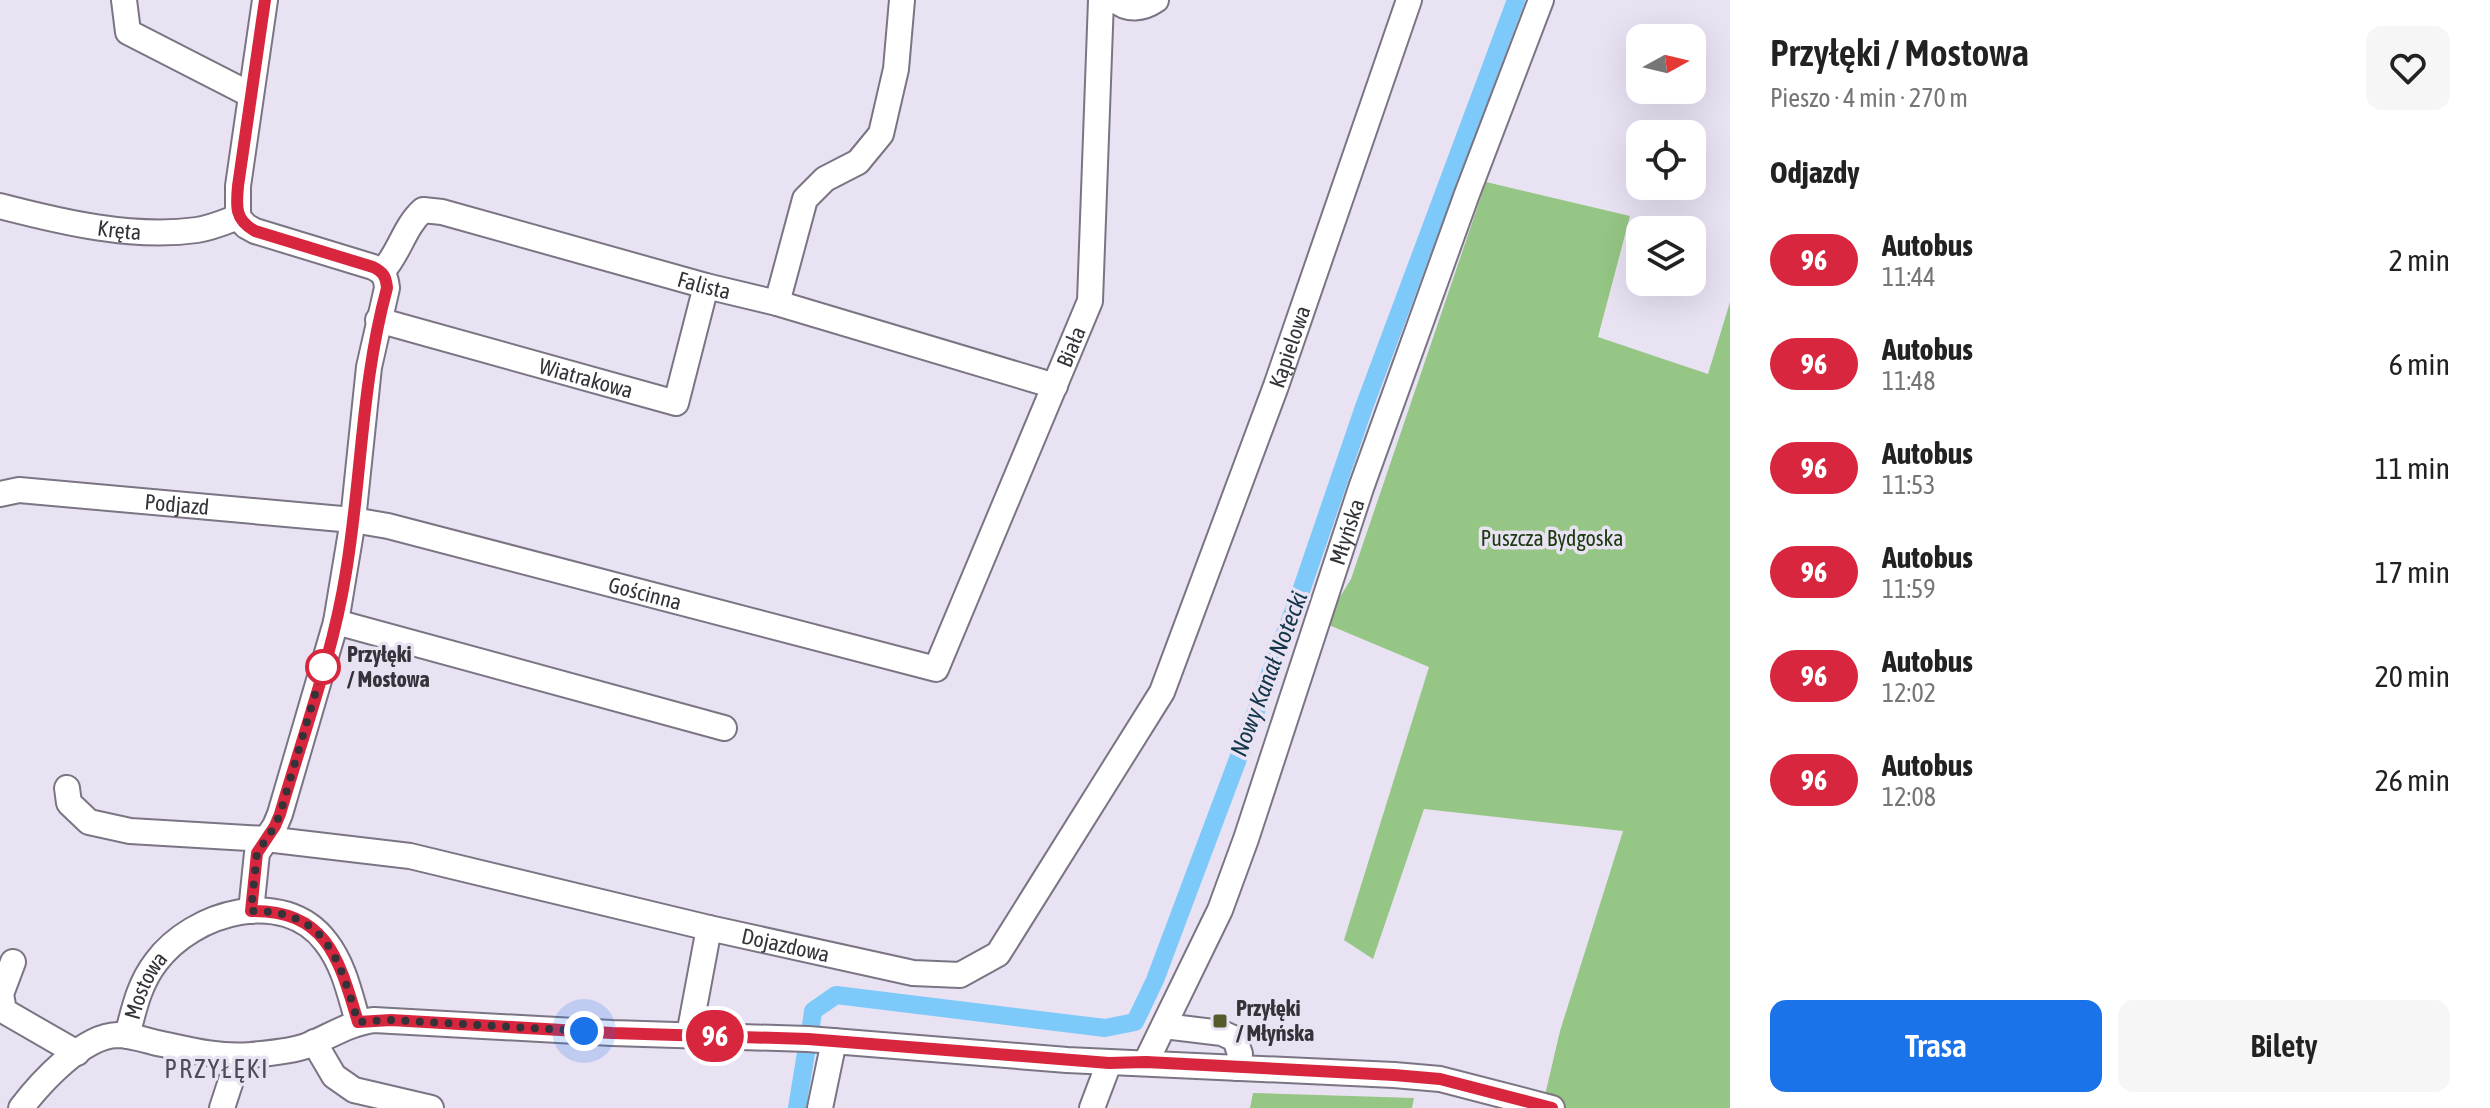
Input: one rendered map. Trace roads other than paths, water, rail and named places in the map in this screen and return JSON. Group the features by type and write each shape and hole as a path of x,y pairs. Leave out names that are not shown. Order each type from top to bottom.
{"street":[{"path":"124,0 128,32 251,95"},
{"path":"251,911 257,853 280,814 336,622 353,520 362,414 378,320 387,288 382,272 255,231 238,217 238,186 265,0"},
{"path":"777,303 805,199 825,179 858,162 881,134 896,69 902,0"},
{"name":"Biała","path":"936,669 1090,301 1101,0"},
{"path":"1115,0 1121,6 1136,8 1153,2"},
{"name":"Kąpielowa","path":"1162,692 1276,386 1409,0"},
{"name":"Młyńska","path":"1146,1062 1220,910 1361,488 1541,0"},
{"name":"Kręta","path":"0,206 47,218 135,230 199,230 238,217"},
{"name":"Falista","path":"382,272 395,257 411,221 423,210 442,212 777,303 1055,386"},
{"name":"Wiatrakowa","path":"378,320 676,403 706,286"},
{"name":"Podjazd","path":"0,494 19,490 353,520"},
{"name":"Gościnna","path":"353,520 418,534 936,669"},
{"path":"336,622 724,728"},
{"name":"Dojazdowa","path":"67,788 69,803 89,822 130,831 266,839 410,856 913,973 960,975 998,954 1162,692"},
{"name":"Mostowa","path":"21,1108 37,1089 94,1040 127,1036 143,980 180,937 208,921 251,911 275,911 298,919 327,942 342,970 358,1022"},
{"path":"689,1035 709,928"},
{"path":"13,962 1,994 4,1011 77,1053"},
{"path":"127,1036 193,1051 239,1056 300,1048 358,1022 391,1020 834,1041 1109,1063 1146,1062 1440,1079 1552,1108"},
{"path":"1164,1026 1222,1033 1235,1039 1240,1054 1237,1068"},
{"path":"820,1108 834,1041"},
{"path":"314,1042 334,1076 354,1090 431,1108"},
{"path":"222,1108 239,1056"},
{"path":"1092,1108 1109,1063"}],"waterway":[{"name":"Nowy Kanał Notecki","path":"811,1026 813,1011 836,995 1105,1028 1135,1022 1155,980 1301,591 1364,407 1516,0"},
{"name":"Nowy Kanał Notecki","path":"797,1108 806,1053"}],"place":[{"name":"Przyłęki / Mostowa","path":"323,667"},
{"name":"Przyłęki / Młyńska","path":"1220,1021"}],"district":[{"name":"PRZYŁĘKI","path":"217,1069"}],"park label":[{"name":"Puszcza Bydgoska","path":"1552,538"}]}
